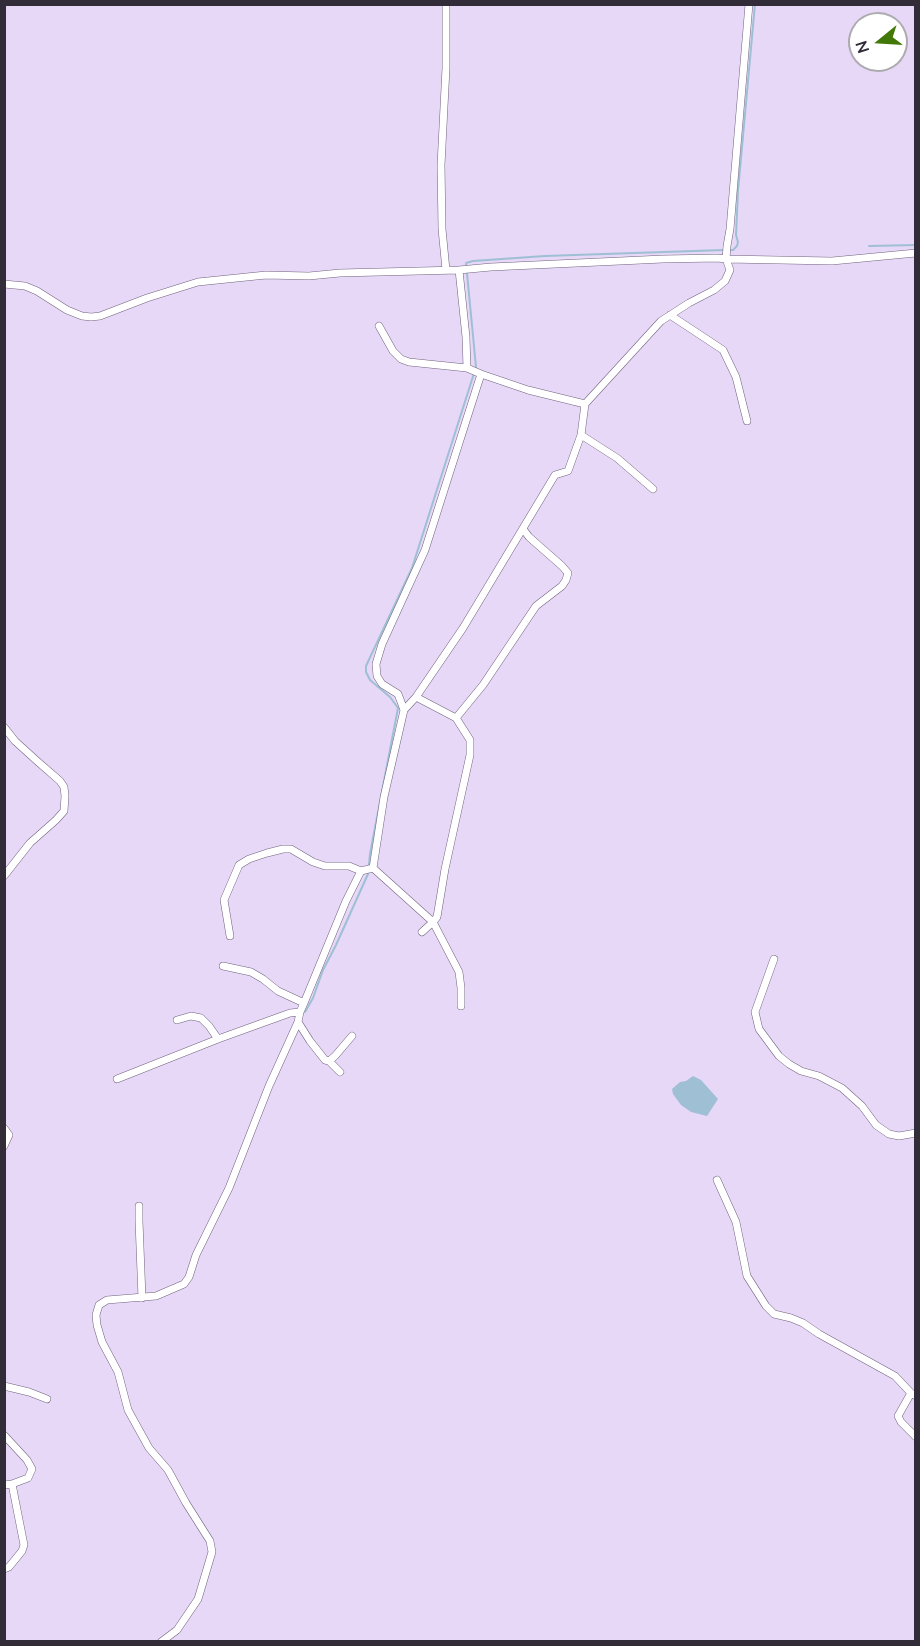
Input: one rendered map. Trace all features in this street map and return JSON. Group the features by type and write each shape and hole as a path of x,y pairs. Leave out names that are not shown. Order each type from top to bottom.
{"street":[{"path":"446,4 446,68 441,165 442,229 446,270"},
{"path":"161,1641 177,1630 198,1599 212,1552 210,1541 168,1470 149,1448 128,1410 118,1372 102,1342 97,1325 97,1310 99,1305 107,1300 156,1296 173,1290 184,1284 189,1277 196,1255 229,1188 268,1086 298,1022 300,1012 346,901 368,869 404,710 416,697 463,628 555,475 568,471 581,435 585,404 660,321 714,290 725,281 730,270 727,253 749,4"},
{"path":"4,284 25,286 67,310 91,317 209,280 266,275 309,276 717,258 727,253 832,261 915,254"},
{"path":"404,710 398,694 382,684 377,676 376,664 382,644 425,550 474,371 466,337 463,270"},
{"path":"670,315 723,350 736,377 747,421"},
{"path":"379,326 393,351 401,359 474,371 528,390 585,404"},
{"path":"581,435 617,458 653,489"},
{"path":"456,718 483,686 536,606 562,586 566,580 568,573 562,566 523,530"},
{"path":"416,697 456,718 470,740 470,755 437,917 422,932"},
{"path":"4,728 15,741 60,781 64,787 65,796 64,811 30,843 4,876"},
{"path":"230,936 224,900 239,865 249,859 291,849 325,866 368,869 433,922 459,972 461,1006"},
{"path":"774,959 755,1012 759,1029 779,1056 801,1071 819,1076 842,1088 862,1106 876,1125 890,1134 899,1136 915,1133"},
{"path":"223,966 251,972 279,991 304,1003"},
{"path":"117,1079 218,1039 290,1013 300,1012"},
{"path":"177,1020 191,1016 201,1018 218,1039"},
{"path":"298,1022 320,1056 329,1060 340,1072"},
{"path":"329,1060 352,1036"},
{"path":"4,1128 9,1136 4,1146"},
{"path":"717,1180 736,1222 747,1276 766,1306 774,1314 791,1317 803,1323 895,1376 913,1394 898,1416 915,1437"},
{"path":"140,1206 142,1298"},
{"path":"4,1386 47,1399"},
{"path":"4,1435 27,1460 32,1469 28,1478 8,1485 24,1545 9,1567 4,1569"}],"water":[{"path":"693,1076 701,1080 718,1099 707,1116 691,1112 681,1105 673,1094 672,1089"}],"waterway":[{"path":"729,250 733,250 738,242 736,235 738,191 755,4"},
{"path":"869,246 916,245"},
{"path":"305,1012 368,874 398,708 390,697 370,680 366,666 412,568 476,367 466,263 545,256 724,250"}]}
